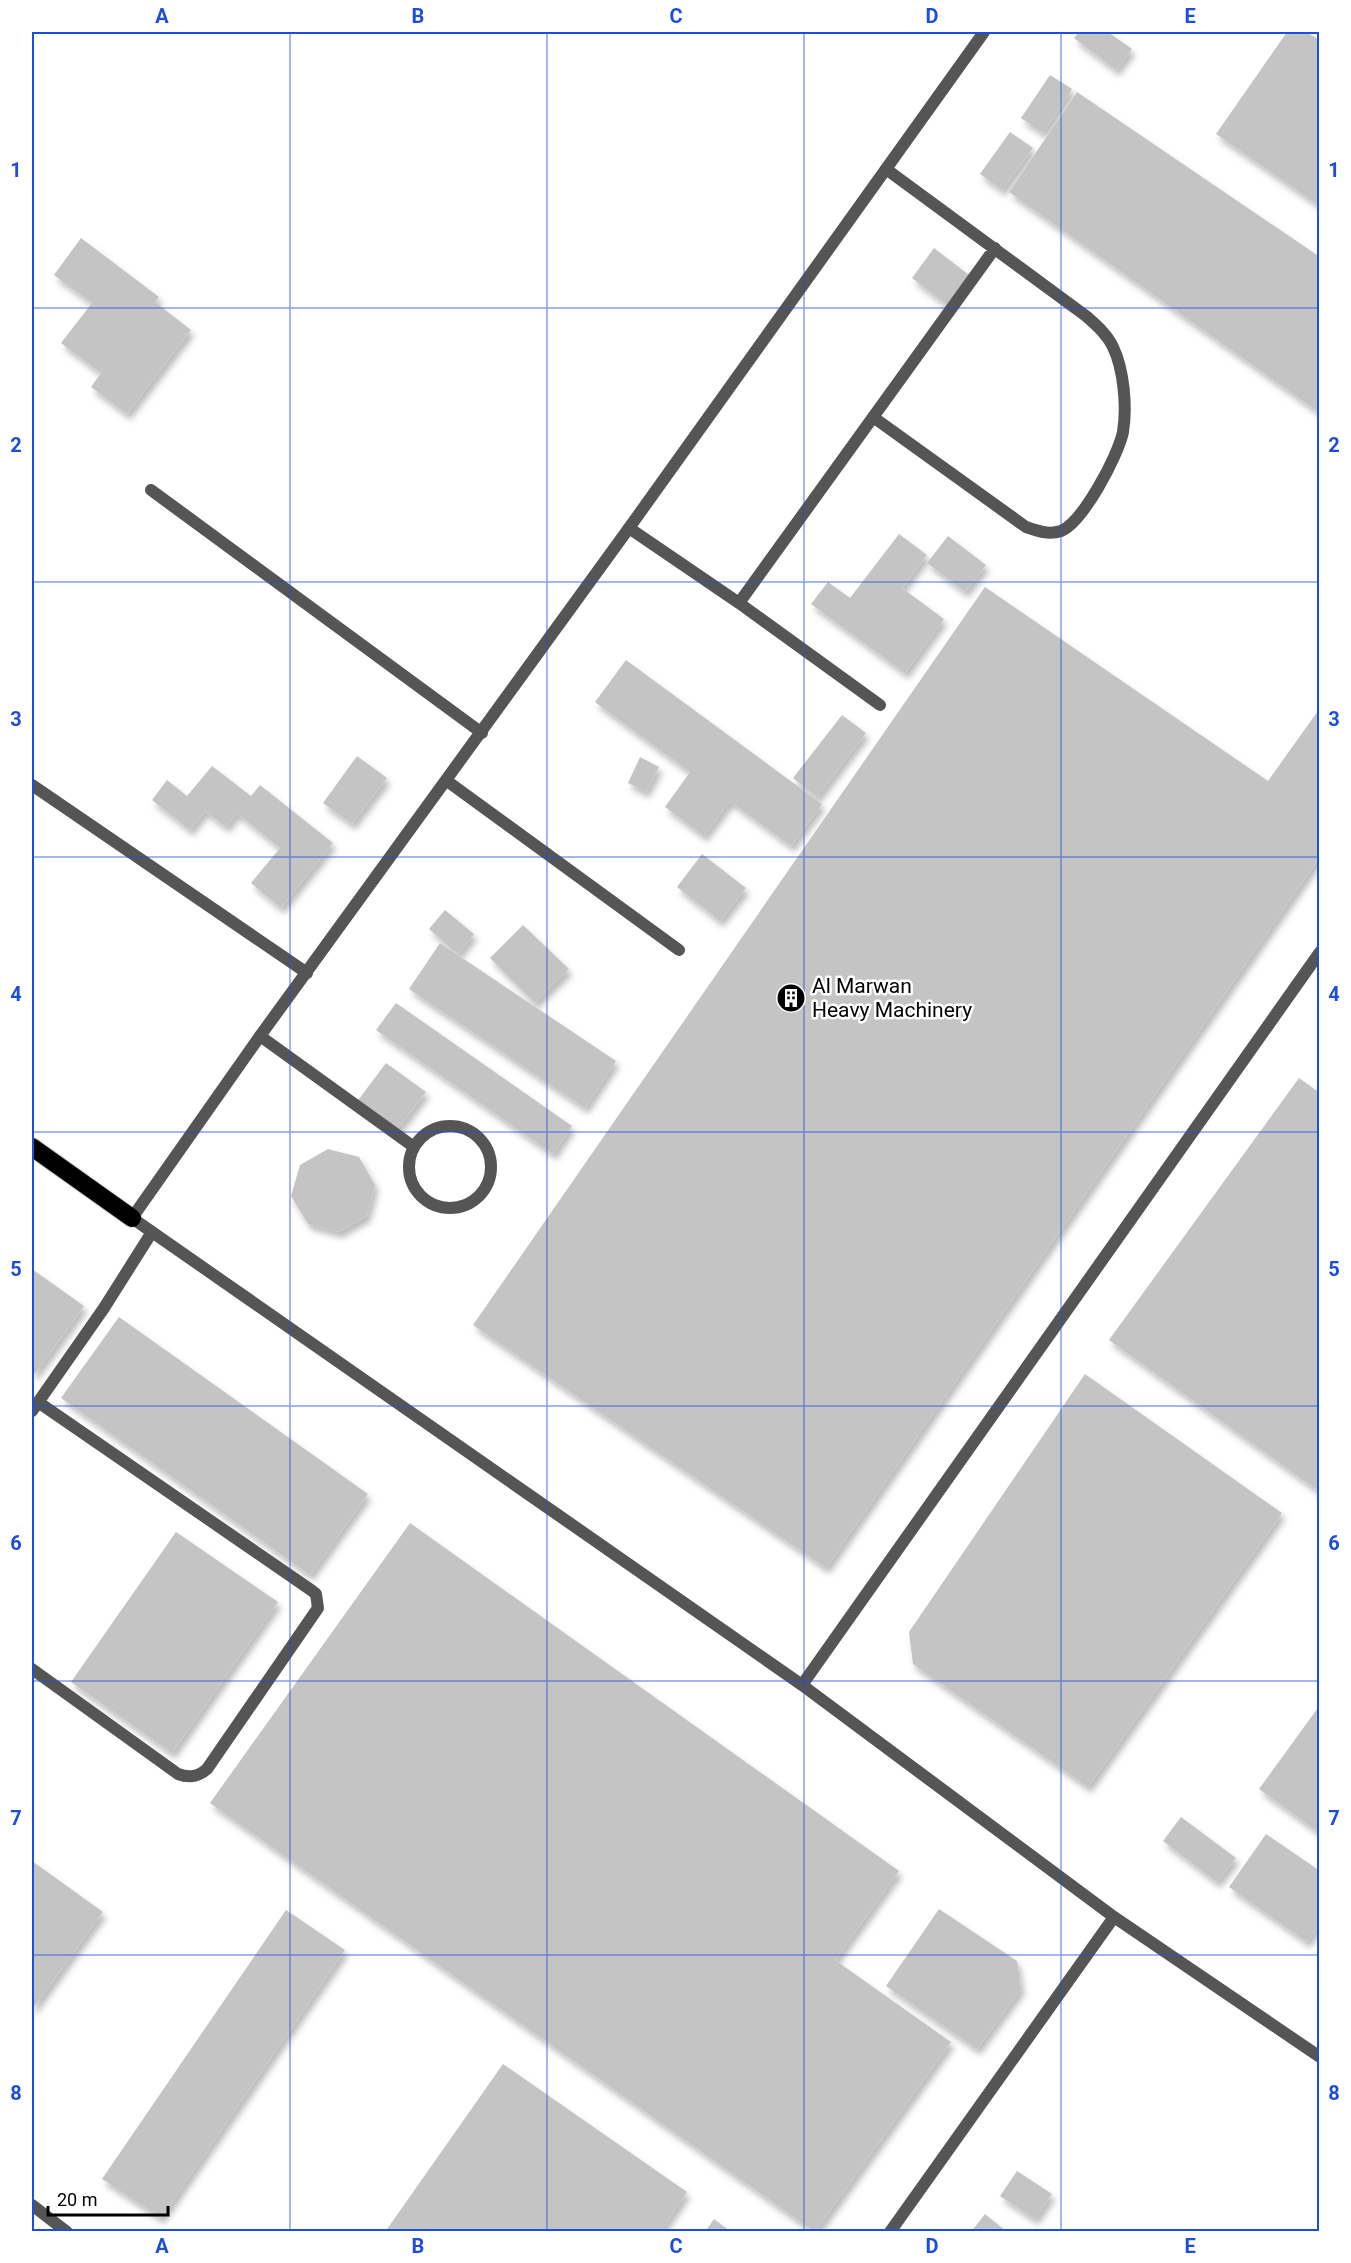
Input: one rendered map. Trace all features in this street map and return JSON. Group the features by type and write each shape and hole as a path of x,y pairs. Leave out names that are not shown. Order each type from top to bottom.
{"highway":[{"path":"32,1147 132,1218"}],"street":[{"path":"984,32 482,733 260,1036 132,1218 802,1685 1114,1917 1320,2057"},
{"path":"873,417 1026,527 1042,533 1060,531 1076,522 1117,453 1123,431 1124,410 1120,368 1113,347 1104,333 1086,316 886,169"},
{"path":"739,603 995,248"},
{"path":"151,490 482,733"},
{"path":"629,528 739,603 880,705"},
{"path":"447,781 679,950"},
{"path":"32,785 307,973"},
{"path":"802,1685 1320,952"},
{"path":"260,1036 414,1147"},
{"path":"452,1126 467,1130 479,1138 488,1151 491,1165 489,1180 482,1193 470,1203 456,1208 441,1207 427,1202 416,1190 410,1177 409,1162 414,1147 424,1136 437,1128 452,1126"},
{"path":"32,1669 178,1774 193,1777 207,1769 318,1608 316,1594 311,1590 35,1406 105,1308 152,1232"},
{"path":"890,2232 1114,1917"},
{"path":"32,2205 67,2232"}],"building":[{"path":"1079,32 1108,32 1132,49 1116,70 1074,38"},
{"path":"1287,32 1306,32 1320,40 1320,206 1216,134"},
{"path":"1050,75 1072,89 1043,133 1021,118"},
{"path":"1077,92 1320,257 1320,413 1009,192"},
{"path":"1010,132 1033,148 1002,190 980,174"},
{"path":"81,238 159,297 155,302 191,330 127,414 91,387 101,373 61,343 92,303 54,275"},
{"path":"934,248 969,275 947,305 912,278"},
{"path":"899,534 927,555 902,588 944,619 905,673 811,604 828,582 850,598"},
{"path":"948,536 986,565 965,592 927,563"},
{"path":"985,587 1268,781 1320,708 1320,857 826,1568 473,1325"},
{"path":"626,660 822,804 791,846 730,801 704,836 665,807 690,772 595,702"},
{"path":"842,715 866,733 817,797 793,778"},
{"path":"357,756 387,778 352,824 323,803"},
{"path":"640,757 659,767 646,792 628,783"},
{"path":"212,766 251,796 260,785 333,843 281,908 251,883 280,848 237,813 226,827 205,811 190,830 152,800 167,780 187,796"},
{"path":"702,854 746,888 720,921 677,887"},
{"path":"445,910 474,934 458,954 429,929"},
{"path":"523,925 569,969 535,1003 490,958"},
{"path":"440,943 616,1061 585,1108 409,989"},
{"path":"396,1003 572,1126 553,1154 376,1030"},
{"path":"386,1063 426,1092 396,1131 356,1103"},
{"path":"1299,1078 1320,1093 1320,1492 1109,1340"},
{"path":"328,1149 359,1157 375,1185 367,1216 339,1232 308,1224 291,1196 300,1165"},
{"path":"32,1269 84,1306 35,1374 32,1372"},
{"path":"119,1317 368,1494 310,1575 61,1398"},
{"path":"1085,1374 1282,1513 1088,1787 913,1664 909,1632"},
{"path":"410,1523 899,1871 835,1960 951,2042 815,2232 210,1803"},
{"path":"176,1532 278,1602 172,1753 71,1682"},
{"path":"1320,1705 1320,1833 1259,1789"},
{"path":"1181,1817 1236,1858 1217,1882 1163,1841"},
{"path":"1266,1834 1320,1871 1320,1924 1307,1942 1229,1887"},
{"path":"32,1861 103,1912 32,2010"},
{"path":"939,1909 1017,1961 1021,1989 977,2049 886,1986"},
{"path":"286,1910 345,1950 161,2218 102,2179"},
{"path":"503,2064 687,2192 660,2232 385,2232"},
{"path":"1017,2171 1052,2194 1035,2219 1000,2196"},
{"path":"985,2214 1007,2232 971,2232"},
{"path":"714,2219 731,2232 705,2232"}],"place":[{"name":"Al Marwan Heavy Machinery","path":"791,998"}]}
